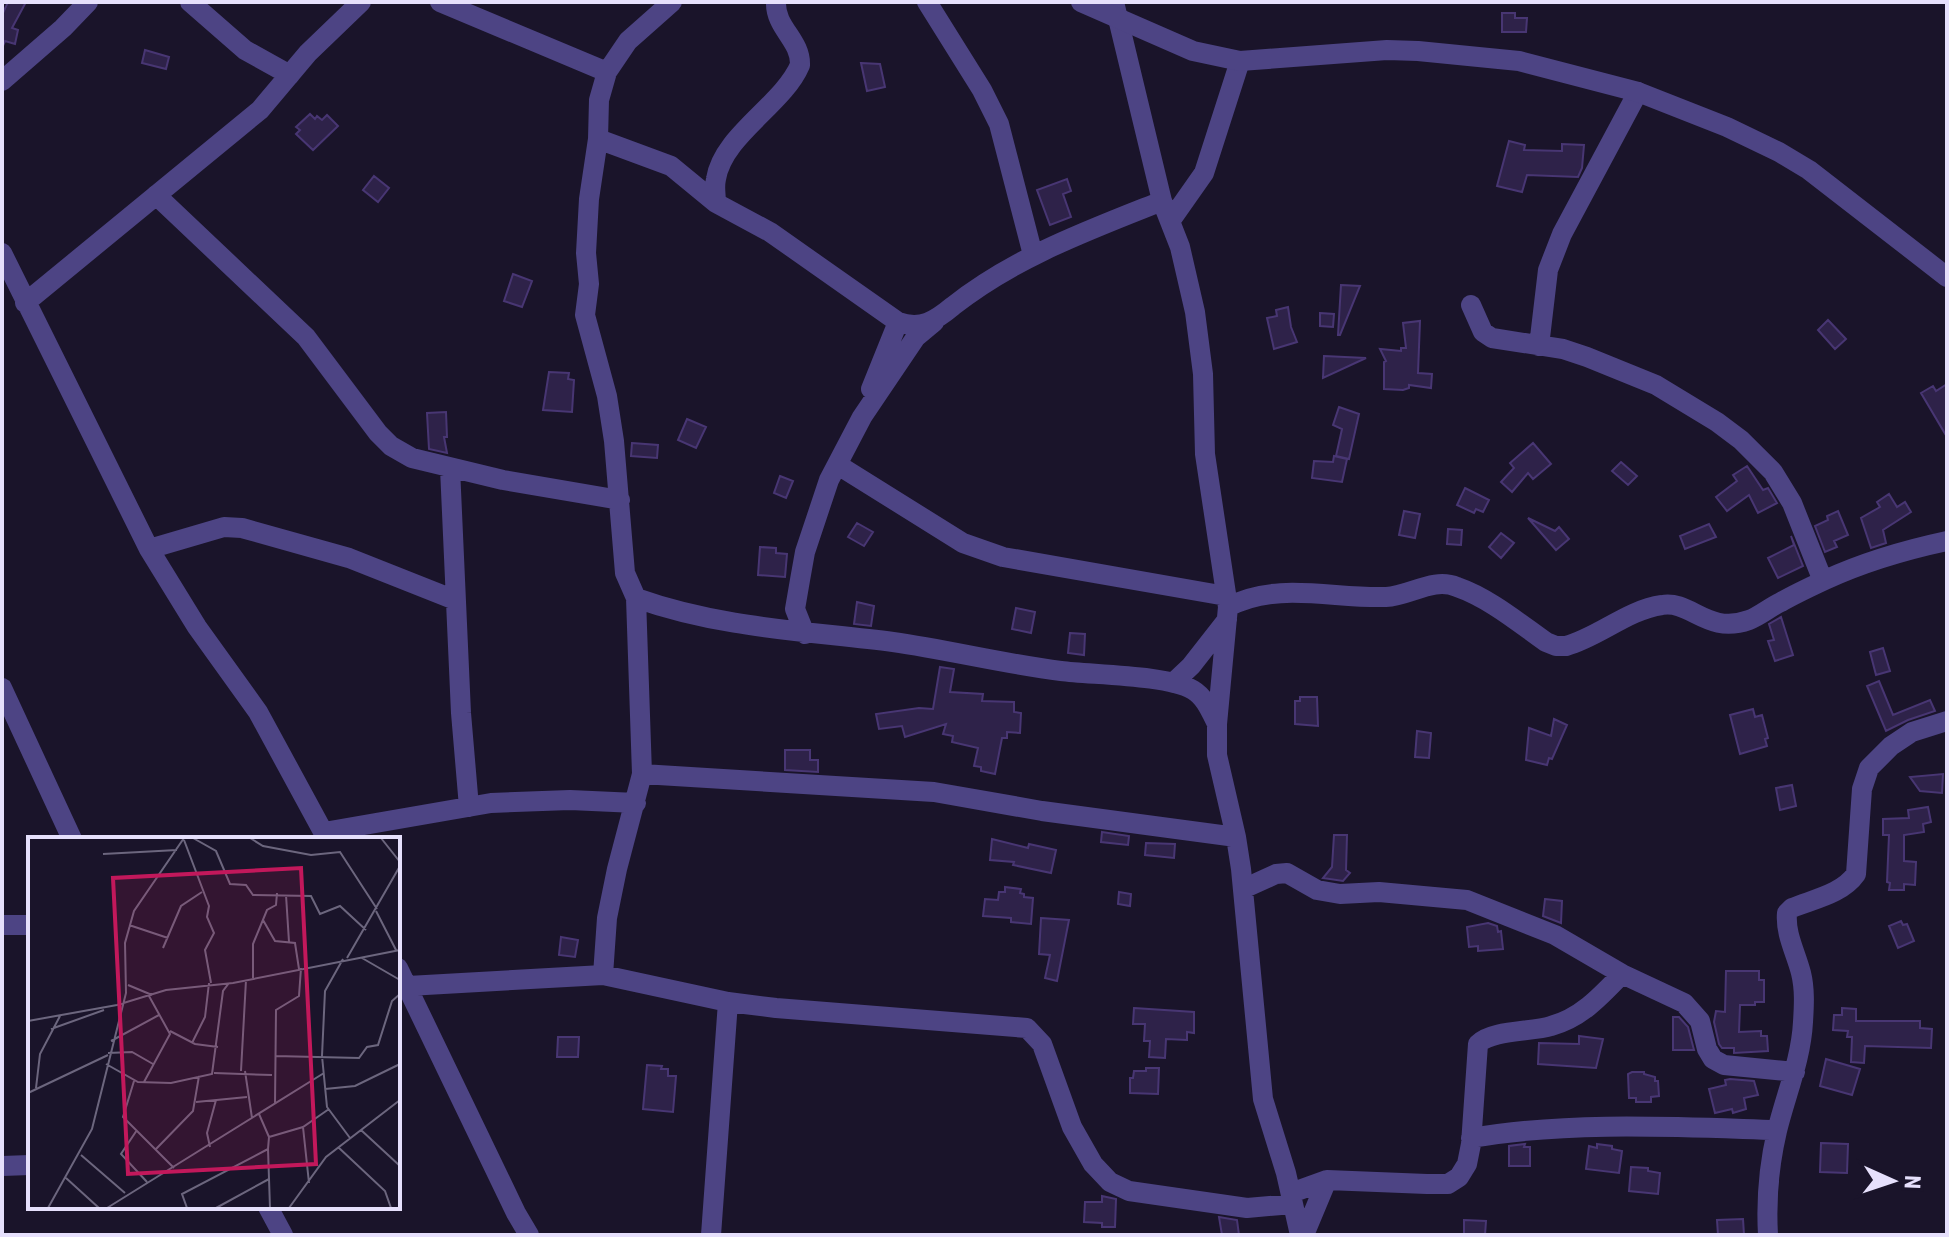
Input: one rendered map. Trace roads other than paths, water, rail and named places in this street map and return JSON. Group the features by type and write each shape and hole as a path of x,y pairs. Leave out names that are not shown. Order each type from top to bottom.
{"street":[{"path":"2,81 88,2"},
{"path":"190,2 245,50 290,75"},
{"path":"25,303 260,110 308,53 361,2"},
{"path":"440,2 607,72"},
{"path":"603,975 607,918 642,774 636,598 625,573 620,500 607,396 585,315 589,284 586,253 589,199 598,139 599,100 607,72 628,41 672,2"},
{"path":"716,203 715,182 721,163 784,90 800,65 796,46 780,23 776,2"},
{"path":"927,2 982,90 999,124 1033,255"},
{"path":"1081,2 1116,10 1193,51 1240,61 1387,50 1418,51 1519,61 1638,92 1727,127 1779,152 1809,170 1947,277"},
{"path":"1116,10 1166,211 1195,312 1203,374 1205,454 1226,601 1217,755 1236,837 1243,889 1263,1099 1302,1235"},
{"path":"805,634 795,609 805,552 820,504 862,417 916,337 986,280 1033,255 1166,211 1204,173 1240,61"},
{"path":"1539,346 1548,270 1562,234 1638,92"},
{"path":"598,139 671,166 716,203 770,232 898,322 923,325 935,321"},
{"path":"156,195 306,337 391,446 412,458 450,468 620,500"},
{"path":"2,253 149,549 197,627 258,712 326,835 491,803 570,800 636,803"},
{"path":"1471,305 1483,332 1492,338 1563,349 1656,385 1741,440 1773,472 1792,503 1823,581"},
{"path":"862,417 887,343 898,322"},
{"path":"838,465 963,543 1003,557 1226,601 1254,595 1330,593 1385,597 1445,583 1480,599 1556,646 1566,646 1664,604 1677,606 1711,622 1731,624 1751,620 1823,581 1902,551 1947,541"},
{"path":"450,468 469,807"},
{"path":"149,549 224,527 242,528 349,558 455,600"},
{"path":"636,598 693,615 773,630 916,646 1061,671 1173,683 1194,690 1206,703 1217,724"},
{"path":"1173,683 1191,666 1226,601"},
{"path":"773,630 795,609"},
{"path":"2,688 71,837"},
{"path":"1768,1235 1767,1189 1777,1130 1795,1072 1803,1027 1802,977 1789,937 1787,913 1792,908 1839,890 1856,874 1862,789 1869,768 1891,746 1912,732 1947,721"},
{"path":"642,774 934,792 1042,811 1236,837"},
{"path":"1243,889 1276,874 1287,873 1317,890 1340,894 1379,892 1467,900 1555,935 1622,974 1684,1003 1700,1021 1707,1049 1713,1059 1724,1065 1795,1072"},
{"path":"2,925 28,925"},
{"path":"529,1235 403,977 603,975 728,1002 825,1014 1027,1028 1042,1044 1072,1127 1093,1164 1110,1182 1129,1191 1247,1208 1292,1198 1327,1180 1448,1184 1459,1177 1467,1164 1478,1044 1494,1036 1552,1026 1577,1015 1596,1002 1622,974"},
{"path":"711,1235 728,1002"},
{"path":"1471,1138 1509,1132 1597,1128 1777,1130"},
{"path":"2,1166 28,1165"},
{"path":"1302,1235 1327,1180"},
{"path":"269,1209 283,1235"}]}
